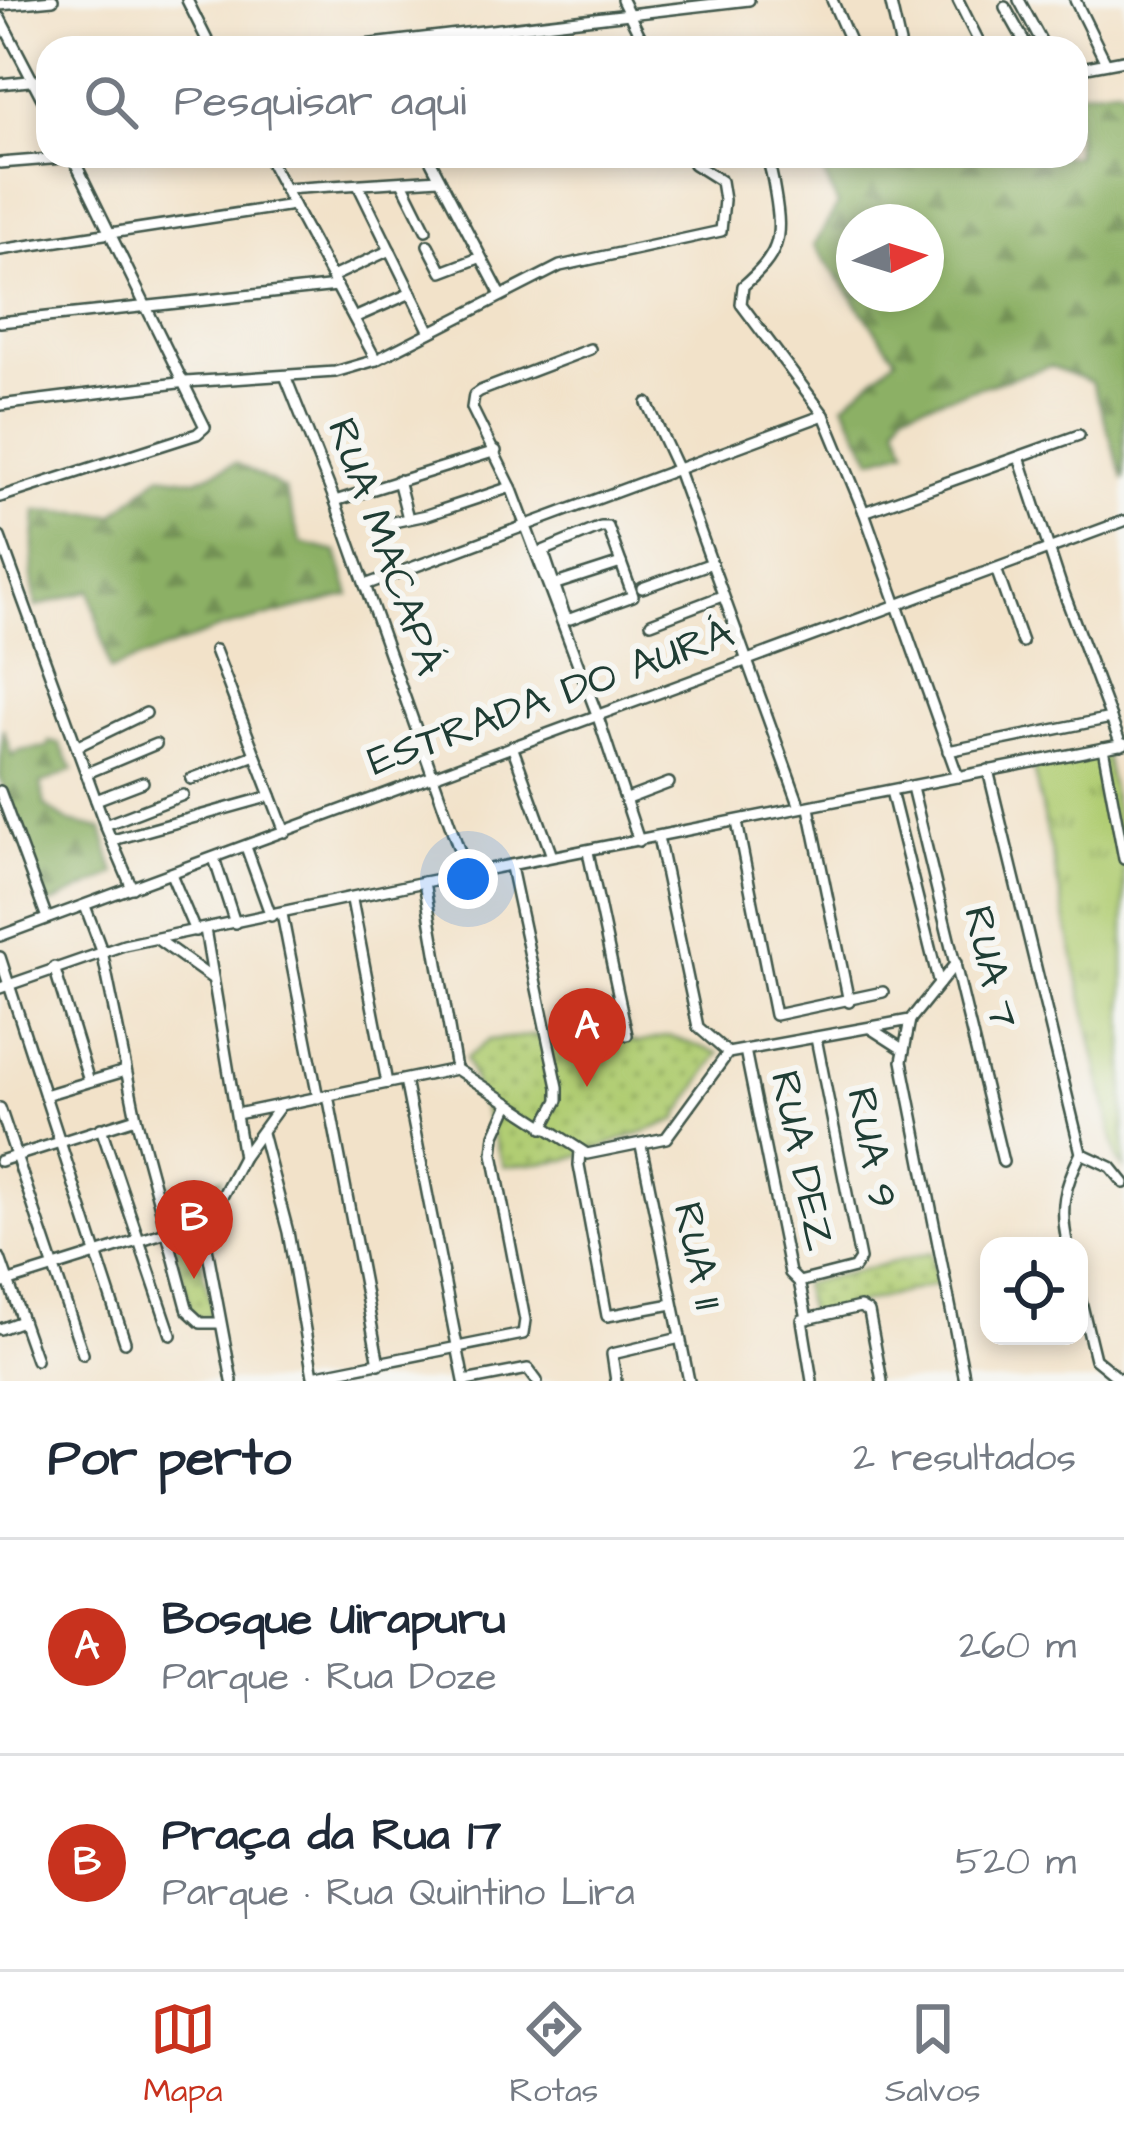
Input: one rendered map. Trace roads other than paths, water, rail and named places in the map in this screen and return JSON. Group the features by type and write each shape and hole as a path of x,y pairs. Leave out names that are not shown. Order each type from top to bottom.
{"street":[{"path":"0,5 53,0"},
{"path":"187,0 205,36"},
{"path":"622,0 640,36"},
{"path":"444,36 749,0"},
{"path":"832,0 848,36"},
{"path":"890,0 898,36"},
{"path":"958,0 976,36"},
{"path":"1019,0 1038,36"},
{"path":"1075,0 1106,63"},
{"path":"1005,7 1021,36"},
{"path":"0,19 36,88"},
{"path":"1088,67 1124,60"},
{"path":"0,84 36,80"},
{"path":"0,164 36,160"},
{"path":"0,497 203,432 206,421 78,168"},
{"path":"274,168 376,360"},
{"path":"434,168 501,295"},
{"path":"0,405 186,382 286,378 335,372 376,360 560,266 722,231 721,182 700,168"},
{"path":"769,168 779,239 764,268 743,286 741,304 824,416 864,512 958,777"},
{"path":"285,189 439,179"},
{"path":"402,182 426,230"},
{"path":"358,185 430,332"},
{"path":"0,249 293,205"},
{"path":"428,245 442,272 479,258"},
{"path":"0,322 334,281 390,250"},
{"path":"354,318 411,293"},
{"path":"590,349 480,391 474,395 472,408 496,451 562,617 639,841"},
{"name":"RUA MACAPÁ","path":"286,378 335,501 468,875"},
{"path":"647,403 678,470 804,807 849,1002"},
{"path":"365,585 824,416"},
{"path":"864,512 1079,435"},
{"path":"335,501 496,451"},
{"path":"5,986 102,951 157,939 1122,745 1019,458"},
{"path":"398,480 407,518"},
{"path":"379,525 511,487"},
{"name":"ESTRADA DO AURÁ","path":"0,936 1124,521"},
{"path":"608,527 634,596 573,619 562,617 542,556 545,548 608,527"},
{"path":"0,538 132,888"},
{"path":"642,588 712,562"},
{"path":"553,585 621,563"},
{"path":"996,569 1022,642"},
{"path":"651,622 722,596"},
{"path":"214,650 285,832"},
{"path":"78,746 146,713"},
{"path":"948,752 1111,718"},
{"path":"87,772 156,744"},
{"path":"512,746 553,856"},
{"path":"1103,748 1124,859"},
{"path":"191,779 255,755"},
{"path":"988,770 1081,1153 1062,1195 1066,1237"},
{"path":"96,800 143,782"},
{"path":"627,799 669,783"},
{"name":"RUA 7","path":"912,787 1003,1162"},
{"path":"0,791 47,919"},
{"path":"891,791 939,984"},
{"path":"105,825 183,795"},
{"path":"113,839 272,796"},
{"path":"737,822 776,1015 883,992"},
{"name":"RUA DEZ","path":"658,837 698,1027 728,1053"},
{"path":"246,847 277,915 323,1097 379,1364"},
{"path":"588,852 627,1035"},
{"path":"214,858 235,923"},
{"path":"511,867 553,1057 558,1100 543,1128"},
{"path":"171,874 200,930 213,979 243,1157"},
{"path":"424,882 456,1069"},
{"path":"352,900 387,1083"},
{"path":"85,906 102,951 136,1118 188,1311 201,1323 220,1323"},
{"path":"157,939 213,979"},
{"path":"0,957 5,986 125,1342"},
{"path":"956,963 910,1019 901,1048 964,1381"},
{"path":"55,967 89,1081"},
{"path":"237,1114 456,1069 580,1150 599,1153 641,1145 673,1132 728,1053 910,1019"},
{"path":"870,1028 901,1048"},
{"name":"RUA 9","path":"799,1282 854,1268 860,1259 816,1038"},
{"name":"RUA DEZ","path":"746,1050 790,1273 799,1282 807,1318"},
{"path":"45,1095 125,1071"},
{"path":"405,1079 465,1381 528,1370 537,1381"},
{"path":"262,1133 288,1232 313,1376 526,1330 493,1154 495,1135 509,1104"},
{"path":"232,1381 204,1231 243,1157 280,1106"},
{"path":"0,1108 83,1354"},
{"path":"0,1161 136,1118"},
{"path":"100,1128 171,1335"},
{"name":"RUA 11","path":"641,1145 689,1381"},
{"path":"580,1150 607,1316 672,1304"},
{"path":"1081,1153 1111,1167 1124,1183"},
{"path":"4,1282 139,1241 204,1231"},
{"path":"0,1258 4,1282 36,1360"},
{"path":"812,1381 801,1325 807,1318 860,1306 869,1312 882,1381"},
{"path":"0,1329 22,1321"},
{"path":"1088,1330 1095,1358 1122,1381"},
{"path":"616,1381 610,1355 680,1338"}],"place":[{"name":"Bosque Uirapuru","path":"587,1087"},
{"name":"Praça da Rua 17","path":"194,1279"}]}
